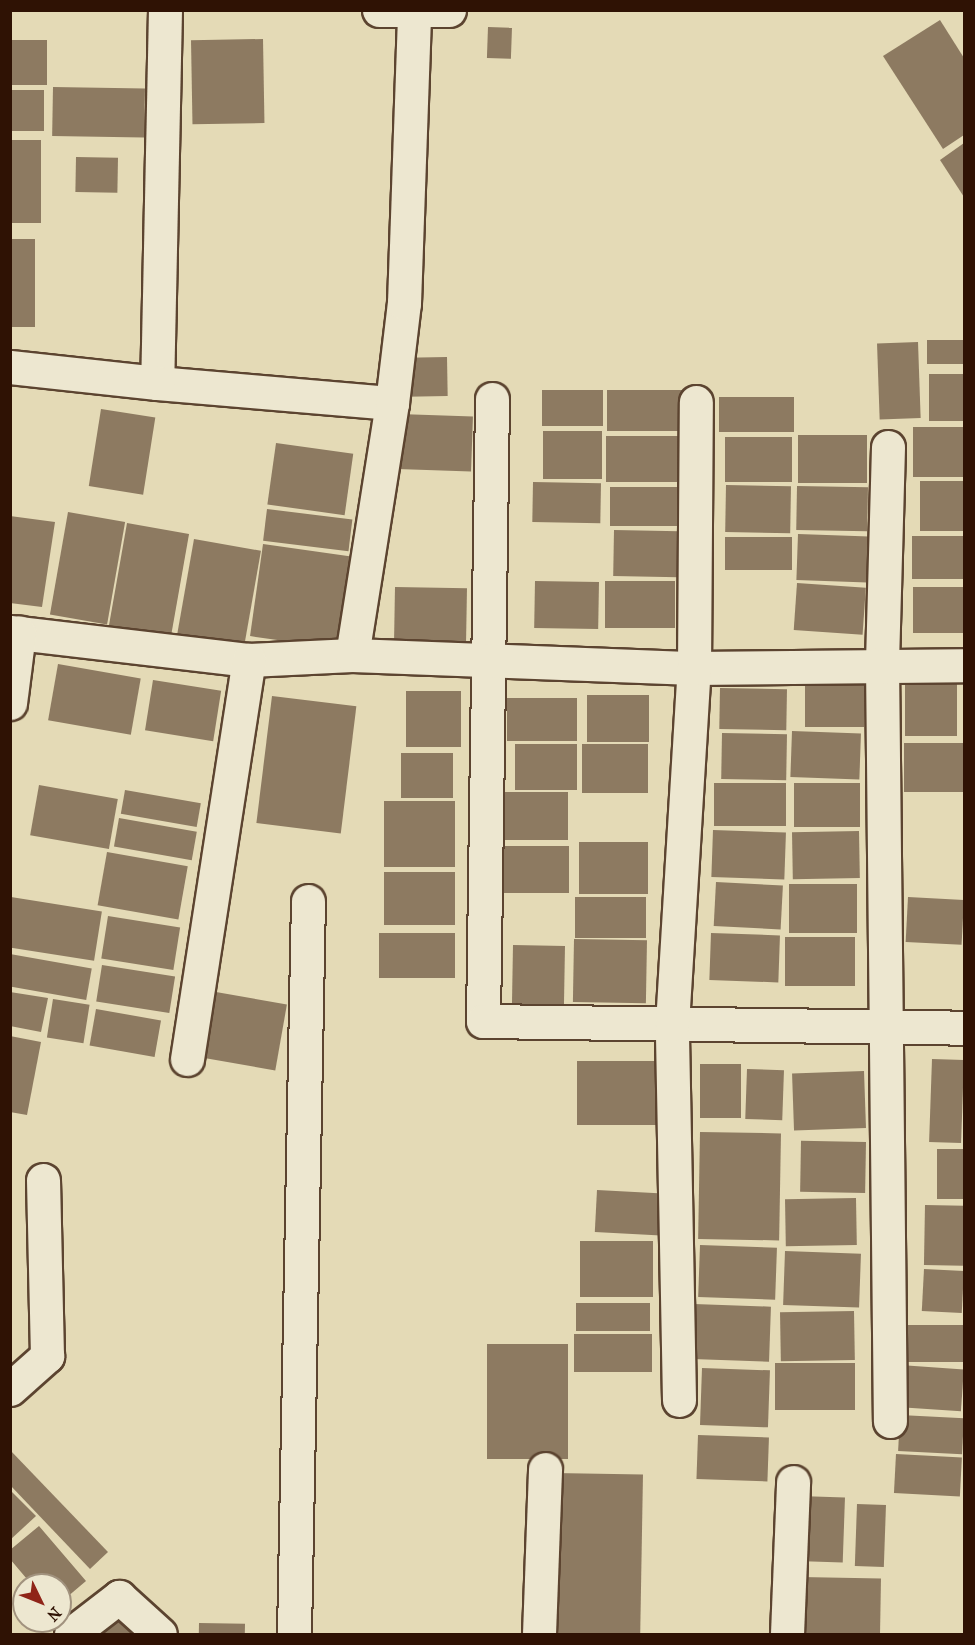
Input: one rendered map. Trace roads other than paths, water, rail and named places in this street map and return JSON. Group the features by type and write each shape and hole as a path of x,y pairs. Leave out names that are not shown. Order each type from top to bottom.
{"street":[{"path":"157,383 165,10"},
{"path":"379,10 449,10"},
{"path":"352,655 392,403 404,303 413,11"},
{"path":"10,367 157,383 392,403"},
{"path":"492,399 483,1021 964,1028"},
{"path":"679,1401 672,1024 694,668 696,402"},
{"path":"888,447 882,663 883,1027 890,1421"},
{"path":"10,703 15,632 249,660 352,655 488,663 694,668 882,663 964,665"},
{"path":"187,1059 249,660"},
{"path":"294,1635 308,901"},
{"path":"10,1389 47,1356 44,1180"},
{"path":"539,1635 545,1469"},
{"path":"787,1635 793,1482"},
{"path":"71,1635 119,1597 160,1635"}]}
